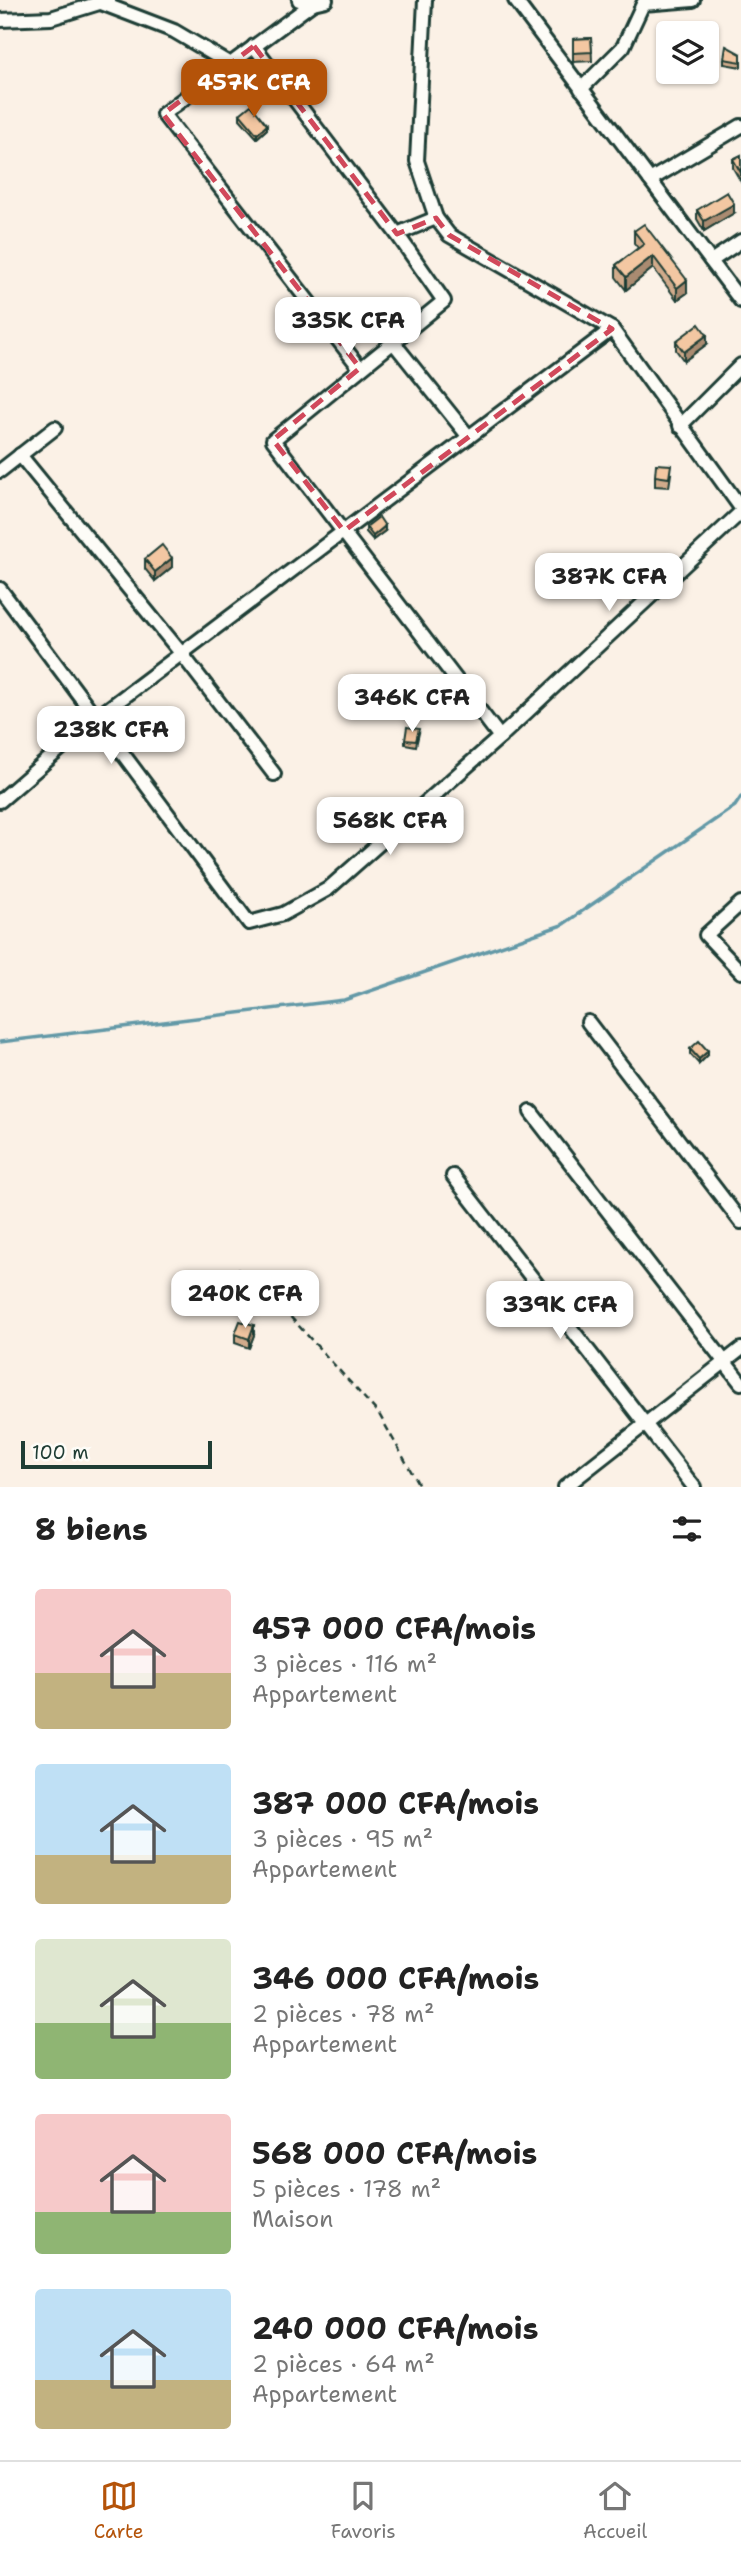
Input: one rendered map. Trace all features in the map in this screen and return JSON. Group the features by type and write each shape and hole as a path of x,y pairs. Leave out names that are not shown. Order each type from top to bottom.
{"street":[{"path":"299,0 313,3"},
{"path":"326,0 313,3 163,114 360,368"},
{"path":"0,589 249,923 283,914 328,889 499,737 741,510 611,329 449,234 436,218 417,161 425,0"},
{"path":"515,0 741,301"},
{"path":"581,89 623,47 641,2 693,0"},
{"path":"0,20 51,18 105,2 174,31 230,64"},
{"path":"254,46 444,300 273,440 499,737"},
{"path":"650,180 741,126"},
{"path":"397,234 436,218"},
{"path":"711,261 741,241"},
{"path":"0,801 96,718 611,329"},
{"path":"393,342 469,437"},
{"path":"680,426 741,365"},
{"path":"0,471 55,428"},
{"path":"20,455 181,653 274,774"},
{"path":"741,903 706,935 741,972"},
{"path":"587,1022 741,1222"},
{"path":"531,1112 741,1383"},
{"path":"453,1176 694,1487"},
{"path":"565,1487 741,1349"}],"path":[{"path":"237,1269 277,1302 379,1414 420,1487"}],"highlighted area":[{"path":"254,46 397,234 436,218 449,235 612,329 344,531 273,440 360,368 163,114"}],"building":[{"path":"591,38 592,52 573,53 573,39"},
{"path":"726,46 741,54 741,62 724,59"},
{"path":"251,105 267,125 257,134 240,114"},
{"path":"741,155 741,173 733,159"},
{"path":"727,192 734,204 704,221 697,210"},
{"path":"644,224 687,280 677,288 653,256 626,277 616,265 644,244 634,231"},
{"path":"699,324 707,335 684,352 676,341"},
{"path":"656,464 671,465 669,478 655,476"},
{"path":"379,517 385,526 373,536 366,527"},
{"path":"162,545 172,558 155,572 145,559"},
{"path":"407,727 419,729 416,741 405,740"},
{"path":"699,1041 708,1051 699,1059 690,1049"},
{"path":"240,1321 254,1325 249,1339 235,1334"}],"waterway":[{"path":"0,1042 344,1000 562,925 735,806 741,797"}]}
